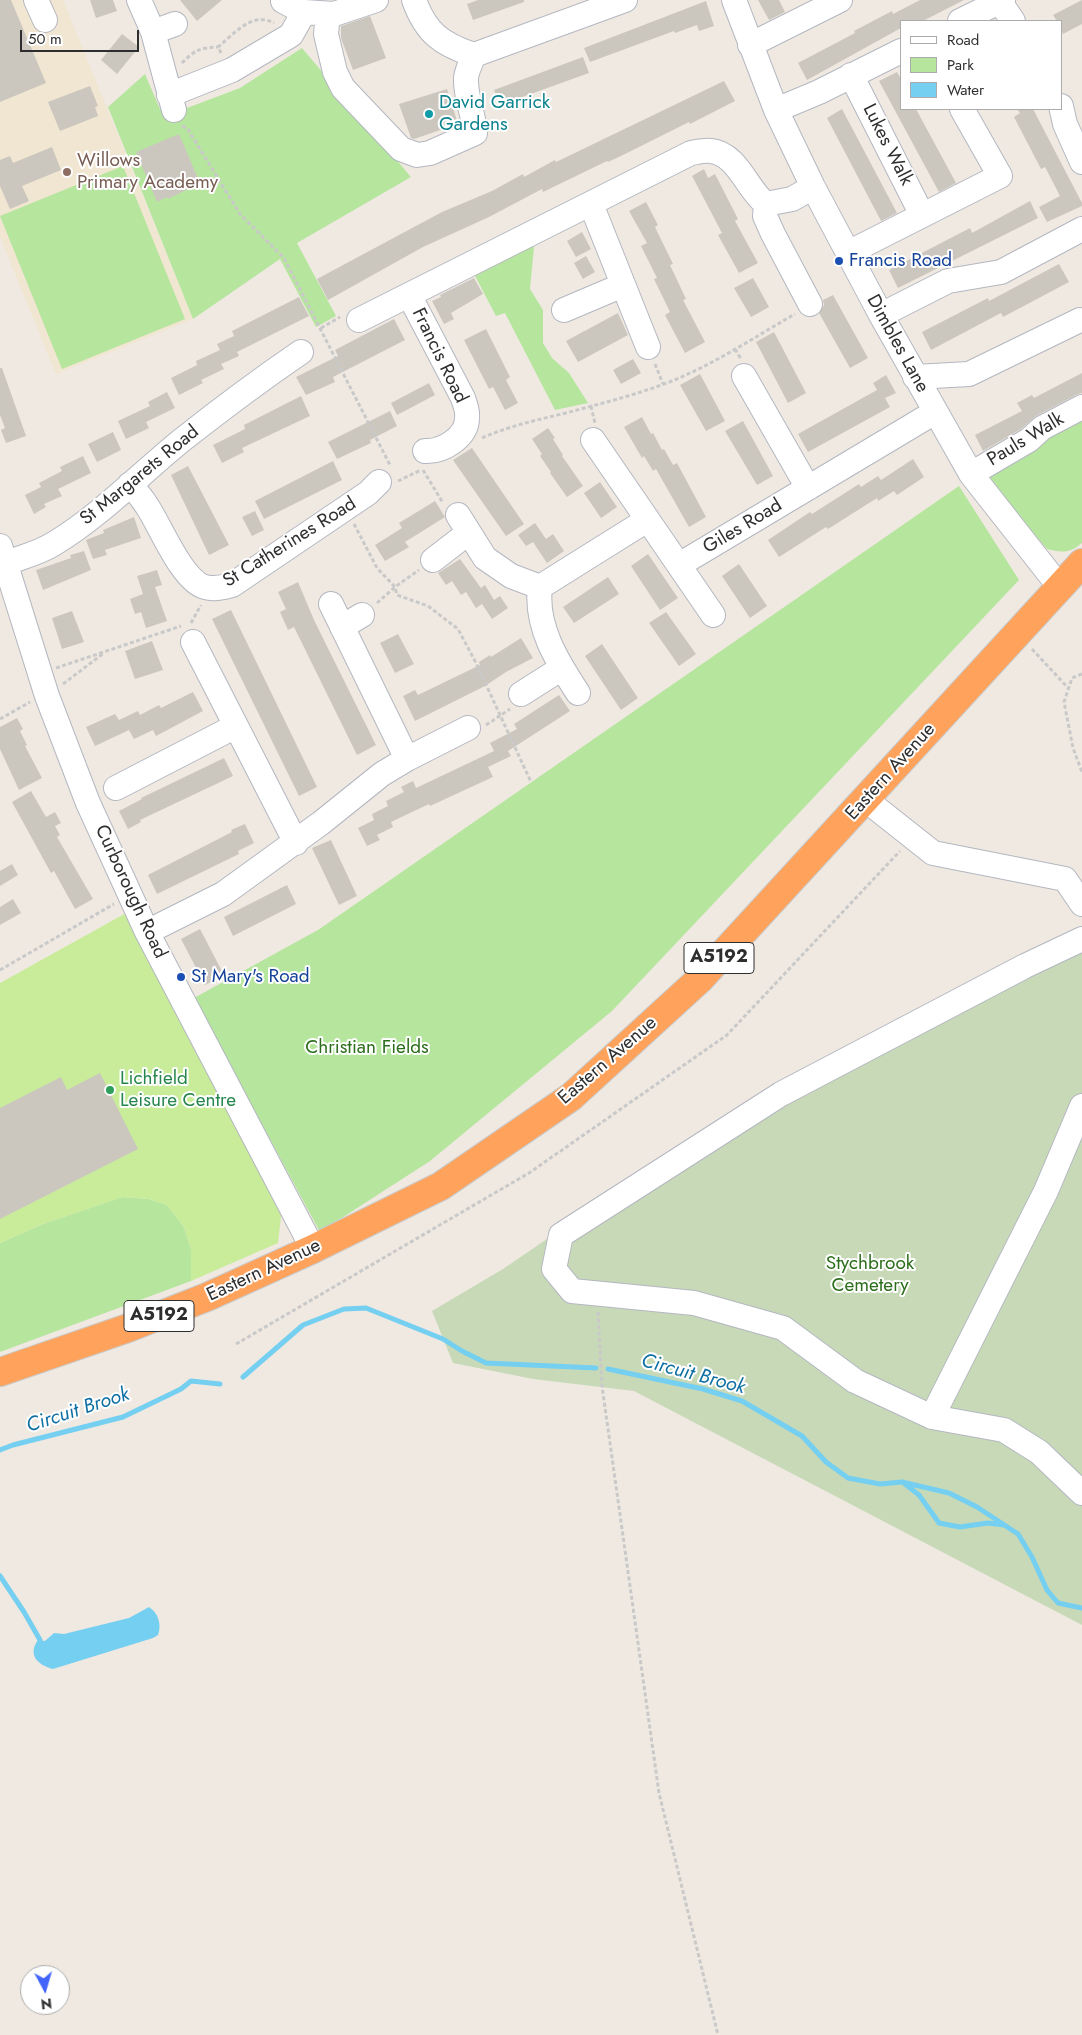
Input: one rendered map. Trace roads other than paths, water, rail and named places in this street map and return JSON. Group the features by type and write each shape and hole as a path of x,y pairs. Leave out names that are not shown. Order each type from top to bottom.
{"highway":[{"name":"Eastern Avenue","path":"0,1372 128,1328 190,1304 313,1249 441,1186 571,1097 699,980 1082,563"}],"street":[{"path":"139,0 153,32 171,102 232,70 290,35 294,7 334,14 376,0"},
{"path":"414,0 419,14 439,40 474,55 625,0"},
{"name":"Dimbles Lane","path":"734,0 776,110 813,186 881,316 971,474 1059,586"},
{"path":"750,45 840,0"},
{"path":"962,20 1001,1 1013,20"},
{"path":"328,14 326,34 335,72 344,88 401,149 417,155 430,153 475,133 474,120 467,95 466,76 474,55"},
{"path":"153,32 175,24"},
{"path":"776,110 900,52"},
{"name":"Lukes Walk","path":"851,76 922,215"},
{"path":"848,253 1000,176 963,110"},
{"path":"1062,110 1065,124 1082,162"},
{"name":"Francis Road","path":"359,320 691,153 712,151 730,160 758,198 766,204"},
{"path":"810,304 790,285 765,216 766,204 792,199 813,186"},
{"path":"591,204 648,347"},
{"path":"881,316 948,281 1001,272 1082,229"},
{"path":"564,310 623,285"},
{"name":"Francis Road","path":"409,295 463,398 468,415 467,424 460,435 452,443 424,460"},
{"path":"915,377 969,374 1080,320"},
{"name":"St Margarets Road","path":"3,554 31,554 54,544 81,524 182,440 271,379 301,352"},
{"path":"741,387 808,488"},
{"name":"Pauls Walk","path":"971,474 1029,440 1042,428 1082,407"},
{"name":"Giles Road","path":"679,565 935,412"},
{"path":"596,453 647,520 713,615"},
{"name":"St Catherines Road","path":"130,484 147,506 179,562 204,587 218,589 232,585 388,482"},
{"path":"540,587 647,520"},
{"path":"434,560 463,524 485,558 511,576 540,587"},
{"name":"Curborough Road","path":"3,554 40,674 88,803 129,895 313,1249"},
{"path":"540,587 538,602 551,649 578,693"},
{"path":"331,604 407,759"},
{"path":"342,627 362,615"},
{"path":"190,644 236,726 296,843"},
{"path":"521,694 562,668"},
{"path":"125,777 236,726"},
{"path":"147,932 223,894 296,843 382,774 407,759 459,739"},
{"path":"866,800 933,852 1065,879 1082,904"},
{"path":"1082,939 1025,966 781,1094 561,1235 554,1269 572,1291 694,1303 783,1328 855,1381 932,1417 1004,1430 1039,1452 1082,1493"},
{"path":"932,1417 1046,1191 1082,1106"}],"water":[{"path":"149,1607 155,1612 159,1623 158,1635 153,1638 53,1669 43,1665 34,1655 35,1645 38,1640 45,1641 54,1633 64,1634 129,1618"}],"waterway":[{"name":"Circuit Brook","path":"243,1377 303,1325 344,1309 366,1308 443,1339 486,1363 596,1368"},
{"name":"Circuit Brook","path":"608,1369 703,1389 742,1401 802,1436 826,1462 848,1478 880,1484 902,1482 949,1493 977,1507 1018,1534 1032,1557 1047,1590 1058,1603 1082,1608"},
{"name":"Circuit Brook","path":"0,1450 123,1417 181,1389 191,1381 220,1384"},
{"path":"905,1484 919,1495 939,1523 960,1527 988,1523 1004,1525"},
{"path":"0,1576 40,1640"}],"place":[{"name":"David Garrick Gardens","path":"429,114"},
{"name":"Willows Primary Academy","path":"67,172"},
{"name":"Francis Road","path":"839,261"},
{"name":"St Mary's Road","path":"181,977"},
{"name":"Lichfield Leisure Centre","path":"110,1090"}],"park label":[{"name":"Christian Fields","path":"367,1048"},
{"name":"Stychbrook Cemetery","path":"870,1275"}]}
